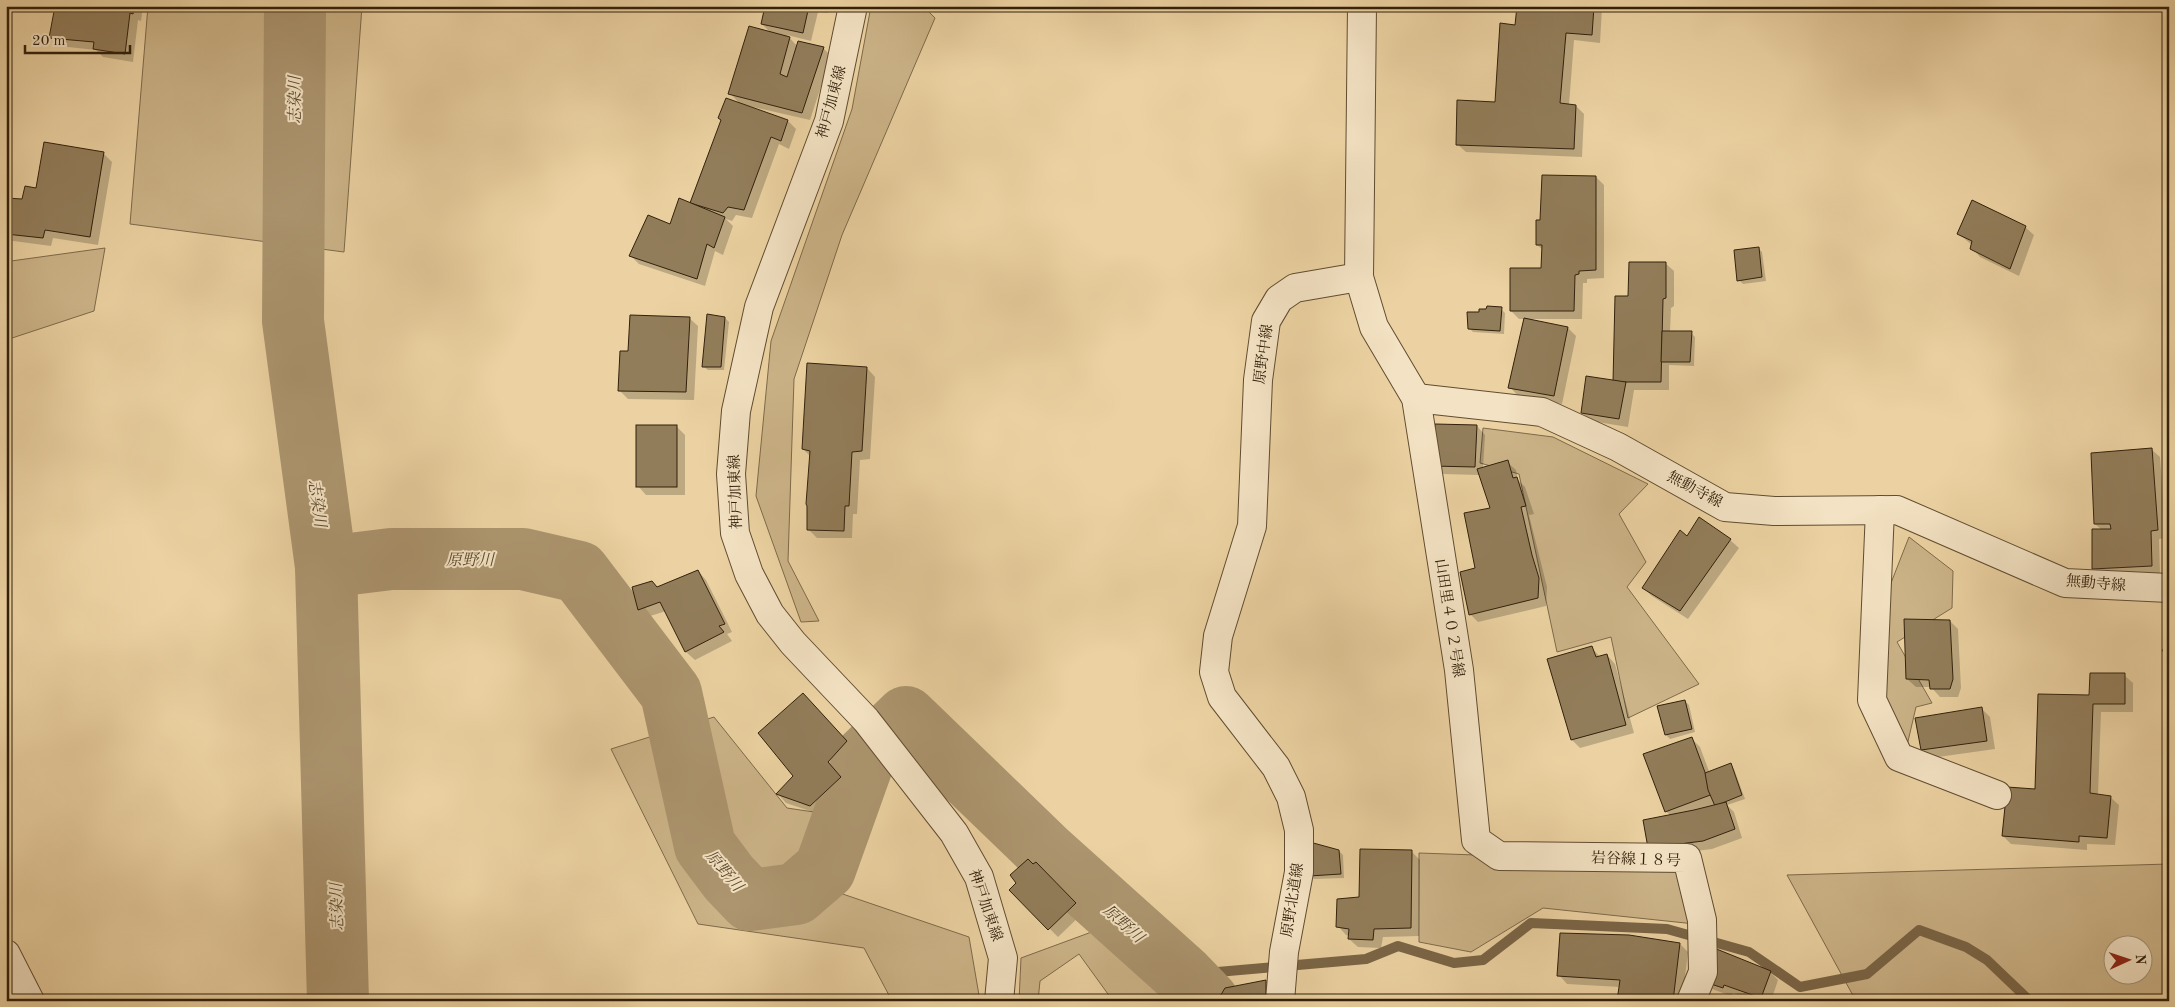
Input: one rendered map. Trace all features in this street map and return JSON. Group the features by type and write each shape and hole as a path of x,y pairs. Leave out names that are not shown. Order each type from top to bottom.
{"street":[{"name":"神戸加東線","path":"853,6 828,121 759,307 736,411 731,474 736,533 749,574 770,614 793,643 866,720 954,833 979,878 1003,958 999,1001"},
{"path":"1362,6 1359,277 1374,328 1416,398"},
{"name":"原野中線","path":"1214,672 1218,636 1252,526 1258,380 1266,321 1278,299 1295,288 1359,277"},
{"name":"無動寺線","path":"1416,398 1542,412 1618,447 1725,506 1774,511 1897,510 2065,583 2169,588"},
{"name":"山田里４０２号線","path":"1416,398 1459,670 1476,840"},
{"path":"1880,510 1872,700 1899,757 1997,795"},
{"name":"原野北道線","path":"1214,672 1222,697 1276,767 1291,797 1299,830 1299,872 1284,952 1279,996"},
{"name":"岩谷線１８号","path":"1476,840 1499,856 1687,858 1702,920 1703,972 1692,1001"},
{"path":"6,954 30,1001"}],"shaded area":[{"path":"148,6 362,6 344,252 130,224"},
{"path":"871,6 923,6 935,18 842,235 794,379 788,561 819,621 801,622 756,496 771,341 852,109"},
{"path":"105,248 94,311 6,340 6,259 11,261"},
{"path":"1483,428 1553,437 1648,484 1619,514 1646,562 1627,587 1699,684 1628,718 1611,637 1557,652 1519,474 1480,463"},
{"path":"1909,537 1953,571 1952,608 1897,642 1932,703 1916,707 1906,750 1883,705 1882,606"},
{"path":"714,717 787,808 834,815 828,889 969,937 980,1001 892,1001 864,948 698,924 611,749"},
{"path":"1419,853 1476,855 1679,870 1695,924 1543,908 1471,952 1419,942"},
{"path":"2169,864 2169,1001 1856,1001 1787,875"},
{"path":"1097,930 1161,980 1181,1001 1113,1001 1079,954 1040,981 1038,1001 1019,1001 1021,958"}],"building":[{"path":"55,6 134,6 133,14 130,13 125,54 93,49 94,42 49,38"},
{"path":"765,6 809,6 803,33 761,24"},
{"path":"1517,6 1594,6 1592,35 1566,33 1560,103 1576,105 1574,149 1456,145 1457,100 1495,102 1500,23 1515,25"},
{"path":"749,26 790,37 780,74 787,77 798,41 824,47 802,113 728,94"},
{"path":"726,98 788,120 781,141 771,137 744,210 728,207 723,213 690,203 721,120 718,118"},
{"path":"44,142 104,152 90,237 45,230 43,238 6,234 6,198 22,199 25,186 36,188"},
{"path":"1542,175 1596,176 1596,270 1579,271 1579,274 1575,275 1574,311 1510,311 1510,268 1541,268 1542,245 1536,245 1536,220 1540,220"},
{"path":"679,198 725,217 714,248 707,244 697,279 629,256 648,215 670,224"},
{"path":"1972,200 2026,226 2010,269 1970,249 1972,241 1957,234"},
{"path":"1759,247 1762,277 1737,281 1734,250"},
{"path":"1629,262 1666,262 1661,382 1613,382 1615,296 1628,296"},
{"path":"1487,306 1502,307 1500,331 1468,329 1467,312 1479,312 1479,309 1486,309"},
{"path":"707,314 725,317 721,367 702,367"},
{"path":"630,315 690,317 686,392 618,391 620,351 628,351"},
{"path":"1524,318 1568,327 1554,396 1508,388"},
{"path":"1662,331 1692,331 1690,362 1661,362"},
{"path":"807,363 867,367 862,451 852,452 849,506 845,506 844,531 807,530 806,504 810,451 802,449"},
{"path":"1586,376 1626,382 1619,419 1581,413"},
{"path":"1435,424 1477,425 1475,467 1432,466"},
{"path":"636,425 677,425 677,487 636,487"},
{"path":"2152,448 2158,530 2151,531 2152,566 2092,569 2092,529 2111,529 2110,524 2094,524 2091,453"},
{"path":"1508,460 1513,478 1517,477 1526,506 1521,507 1539,578 1538,598 1469,615 1460,572 1475,568 1464,513 1490,508 1477,469"},
{"path":"1699,517 1731,539 1680,611 1642,588 1680,530 1687,536"},
{"path":"698,570 725,624 719,626 724,632 685,652 660,602 638,610 632,587 652,581 657,587"},
{"path":"1904,619 1950,620 1953,679 1950,689 1930,689 1929,680 1906,679"},
{"path":"1592,646 1596,657 1607,654 1626,725 1571,740 1547,659"},
{"path":"2169,646 2169,662 2162,650"},
{"path":"2090,673 2125,673 2125,704 2093,704 2090,793 2111,796 2107,838 2079,836 2079,842 2002,836 2007,787 2035,789 2038,694 2089,695"},
{"path":"803,693 847,741 828,762 841,777 810,806 776,794 793,776 758,733"},
{"path":"1685,700 1692,729 1665,735 1657,706"},
{"path":"1982,707 1987,741 1921,750 1915,718"},
{"path":"1692,737 1713,794 1665,812 1643,754"},
{"path":"1731,763 1742,795 1715,806 1708,790 1705,773"},
{"path":"1726,802 1735,829 1703,841 1648,848 1643,820"},
{"path":"1306,841 1339,850 1341,874 1309,876"},
{"path":"1360,849 1412,850 1411,928 1374,929 1373,940 1348,939 1349,929 1336,927 1337,899 1359,897"},
{"path":"1028,859 1033,864 1036,862 1076,903 1048,930 1009,890 1016,883 1010,875"},
{"path":"1560,933 1629,935 1680,943 1673,1001 1617,1001 1620,980 1557,976"},
{"path":"1714,948 1771,971 1761,998 1724,985 1723,988 1702,981"},
{"path":"1266,980 1266,1001 1222,1001 1219,998 1225,988"}],"waterway":[{"name":"志染川","path":"295,6 293,321 326,567 338,1001"},
{"name":"原野川","path":"326,567 391,559 523,559 579,572 671,693 705,846 729,878 750,900 796,894 825,869 865,757 906,717 1046,852 1183,975 1208,1001"},
{"path":"1183,975 1366,959 1398,946 1454,963 1483,960 1531,923 1667,929 1749,952 1800,987 1867,974 1919,930 1966,947 1987,960 2030,1001"}]}
